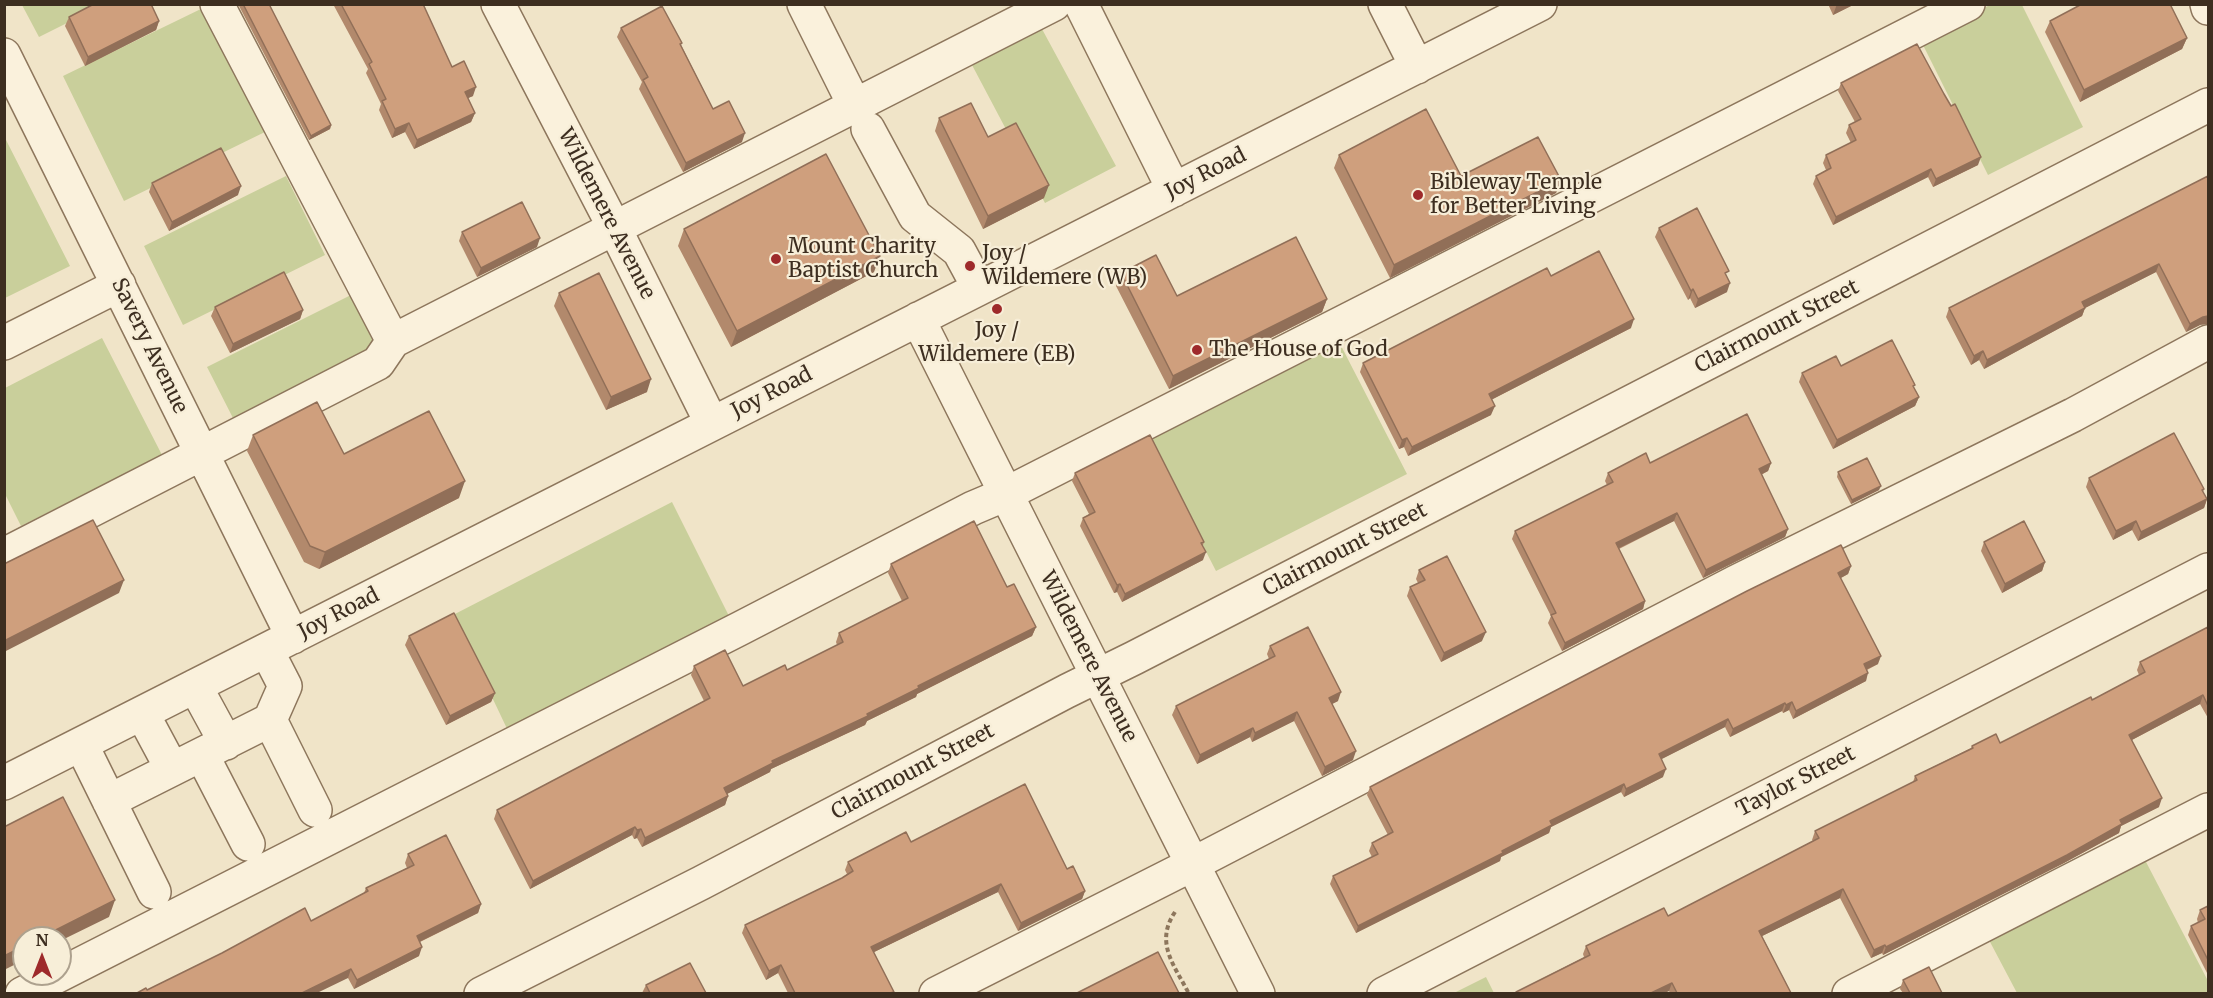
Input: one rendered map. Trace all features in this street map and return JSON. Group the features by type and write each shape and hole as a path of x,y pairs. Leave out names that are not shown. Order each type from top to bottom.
{"street":[{"path":"217,4 393,341"},
{"name":"Wildemere Avenue","path":"498,4 615,229 712,424"},
{"path":"804,4 861,118 915,216 959,251 979,288"},
{"path":"4,555 378,363 393,341 615,229 861,118 1054,4"},
{"path":"1081,4 1174,190"},
{"path":"1385,4 1417,67"},
{"name":"Joy Road","path":"4,783 1540,4"},
{"path":"22,993 1968,4"},
{"name":"Savery Avenue","path":"4,55 16,106 119,285 202,453 280,644 285,687 270,720"},
{"name":"Clairmount Street","path":"481,993 701,883 1067,691 2208,105"},
{"path":"4,343 119,285"},
{"name":"Wildemere Avenue","path":"918,320 1258,993"},
{"path":"936,993 1192,864 1736,582 2073,415 2208,342"},
{"name":"Taylor Street","path":"1384,993 2208,570"},
{"path":"195,687 214,749 248,844"},
{"path":"142,713 172,769"},
{"path":"109,801 270,720 315,810"},
{"path":"81,744 154,892"},
{"path":"1849,993 2208,810"}],"path":[{"path":"1177,909 1169,920 1165,933 1166,949 1189,993"}],"green space":[{"path":"22,5 103,5 39,37"},
{"path":"1990,5 2022,5 2083,127 1988,175 1920,39"},
{"path":"207,6 269,130 124,201 63,76"},
{"path":"1042,29 1116,166 1045,203 972,65"},
{"path":"4,136 70,266 5,298 4,298"},
{"path":"286,176 325,255 183,325 144,246"},
{"path":"353,294 379,347 234,420 207,367"},
{"path":"1336,336 1407,474 1216,571 1145,433"},
{"path":"102,338 162,455 21,526 5,494 5,388"},
{"path":"672,502 732,622 510,735 453,615"},
{"path":"2145,860 2208,981 2208,993 2017,993 1989,940"},
{"path":"1486,977 1494,993 1454,993"}],"building":[{"path":"94,4 151,4 159,21 88,57 69,17"},
{"path":"243,4 269,4 331,125 311,136"},
{"path":"341,4 423,4 452,67 464,61 476,87 465,92 475,113 417,140 409,123 395,129 382,101 386,99 369,64 372,62"},
{"path":"2082,4 2170,4 2187,38 2084,90 2050,21"},
{"path":"662,6 713,109 729,101 745,133 686,163 643,80 648,77 621,28"},
{"path":"1917,44 1951,106 1955,104 1981,157 1936,179 1931,169 1836,217 1816,176 1831,168 1826,155 1856,140 1849,125 1861,119 1841,83"},
{"path":"971,103 988,137 1016,123 1049,185 988,216 939,118"},
{"name":"Bibleway Temple for Better Living","path":"1426,109 1461,176 1538,137 1561,180 1394,265 1339,155"},
{"path":"221,148 241,186 172,222 152,183"},
{"name":"Mount Charity Baptist Church","path":"826,154 880,256 737,331 684,229"},
{"path":"2208,176 2208,316 2190,324 2159,264 2082,302 2085,308 1987,360 1983,351 1974,356 1949,308"},
{"path":"522,202 540,238 481,268 462,232"},
{"path":"1697,208 1729,271 1725,273 1730,283 1698,299 1693,289 1691,291 1659,228"},
{"name":"The House of God","path":"1296,237 1327,299 1173,376 1121,273 1156,255 1177,296"},
{"path":"1599,251 1634,319 1489,394 1495,406 1412,447 1407,438 1402,440 1363,363 1547,268 1551,276"},
{"path":"284,272 303,310 233,344 215,307"},
{"path":"599,273 651,379 611,397 559,293"},
{"path":"1892,340 1919,397 1837,440 1802,373 1836,356 1841,366"},
{"path":"317,402 344,454 429,411 465,481 325,552 310,546 253,435"},
{"path":"1747,414 1771,463 1759,469 1788,529 1706,570 1677,513 1616,543 1645,601 1565,643 1551,615 1556,613 1515,531 1613,482 1608,473 1646,453 1650,463"},
{"path":"2174,433 2207,499 2141,532 2136,521 2116,531 2089,478"},
{"path":"1150,435 1204,542 1201,543 1206,552 1125,594 1120,584 1117,585 1083,518 1095,512 1075,473"},
{"path":"1867,458 1881,486 1852,500 1838,472"},
{"path":"93,520 124,580 4,641 4,564"},
{"path":"974,521 1007,587 1014,584 1036,627 918,686 919,688 867,714 868,716 772,761 773,763 724,788 728,796 679,821 645,838 641,829 637,830 635,827 533,881 497,810 710,698 694,666 725,650 743,686 785,665 787,670 843,642 839,633 908,598 891,564"},
{"path":"2024,521 2045,562 2005,584 1984,542"},
{"path":"1841,545 1851,566 1838,573 1881,656 1864,664 1868,673 1796,711 1792,702 1786,705 1785,703 1733,729 1728,719 1659,754 1666,769 1626,789 1624,784 1550,821 1552,825 1502,851 1503,853 1358,926 1333,876 1378,854 1372,843 1393,832 1370,787 1747,591"},
{"path":"1447,556 1486,632 1444,653 1410,587 1425,580 1419,570"},
{"path":"454,613 495,693 450,716 409,636"},
{"path":"1308,627 1341,692 1329,698 1356,751 1325,767 1297,712 1255,733 1253,728 1200,755 1176,706 1275,656 1270,646"},
{"path":"2208,627 2208,706 2203,695 2129,735 2162,798 2120,820 2122,824 2067,855 1886,947 1885,945 1874,950 1843,889 1759,931 1791,993 1677,993 1672,983 1651,993 1516,992 1590,955 1586,946 1664,908 1668,916 1819,838 1815,831 1917,780 1915,776 1973,748 1972,746 1996,734 2000,743 2091,697 2092,700 2145,672 2140,662"},
{"path":"1025,784 1067,869 1073,866 1085,891 1021,923 1001,884 871,947 894,992 795,993 781,965 769,971 745,925 842,878 853,871 848,862 906,832 911,842"},
{"path":"63,797 115,900 64,926 12,926 12,952 4,956 4,827"},
{"path":"446,835 481,904 417,936 422,947 357,980 351,969 302,993 137,993 222,953 305,908 311,921 368,891 366,888 414,865 408,854"},
{"path":"2208,906 2208,960 2191,926 2205,919 2200,910"},
{"path":"1158,952 1179,993 1077,993"},
{"path":"690,963 706,993 650,993 646,985"},
{"path":"1929,967 1942,993 1910,993 1903,980"}],"place":[{"name":"Bibleway Temple for Better Living","path":"1418,195"},
{"name":"Mount Charity Baptist Church","path":"776,259"},
{"name":"Joy / Wildemere (WB)","path":"970,266"},
{"name":"Joy / Wildemere (EB)","path":"997,309"},
{"name":"The House of God","path":"1197,350"}]}
